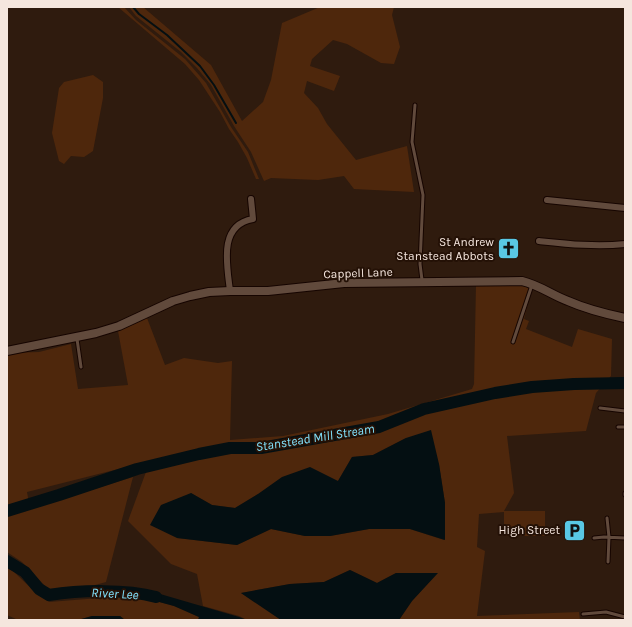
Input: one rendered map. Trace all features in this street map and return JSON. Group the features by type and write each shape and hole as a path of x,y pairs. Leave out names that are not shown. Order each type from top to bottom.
{"street":[{"path":"230,291 227,243 239,225 245,220 253,219 251,199"},
{"path":"547,200 625,208"},
{"path":"539,241 606,246 625,244"},
{"name":"Cappell Lane","path":"7,351 111,329 173,301 209,292 280,290 344,284 514,280 532,284 566,301 603,313 625,318"}],"lane":[{"path":"415,105 412,142 423,195 420,264 422,282"},
{"path":"513,342 532,284"},
{"path":"77,337 81,367"},
{"path":"600,408 625,410"},
{"path":"618,427 625,427"},
{"path":"606,518 609,537 608,562"},
{"path":"594,538 625,538"},
{"path":"583,614 606,612 625,617"}],"shaded area":[{"path":"118,7 124,7 136,20 185,59 206,83 231,127 248,152 259,179 256,179 238,142 199,80 185,64"},
{"path":"129,7 143,7 211,65 242,121 263,102 271,80 282,23 320,7 394,7 392,15 400,47 394,64 381,63 347,44 333,40 312,59 310,66 340,76 334,91 307,81 304,93 318,108 327,124 356,160 407,146 414,192 354,189 344,176 318,180 271,178 264,181 251,152 234,126 211,85 181,52 136,16"},
{"path":"93,75 103,82 103,98 93,151 84,157 71,156 64,164 59,161 52,133 59,88 64,82"},
{"path":"476,284 518,285 532,289 524,319 529,321 526,329 572,347 578,329 612,339 611,376 596,393 586,431 507,436 514,493 504,511 545,511 545,536 504,536 504,512 479,514 477,547 485,551 477,616 579,612 580,620 399,620 412,601 437,573 396,573 377,583 350,570 324,582 290,584 241,593 281,620 247,620 239,616 203,606 197,574 171,564 128,521 150,461 27,492 30,509 133,477 106,582 88,587 48,589 22,562 7,552 7,353 39,352 71,344 78,389 128,385 118,331 147,318 165,365 184,358 218,363 232,361 230,440 283,436 388,414 472,389 474,384","holes":["406,438 439,464 445,503 444,540 410,529 369,529 330,536 305,536 271,529 237,545 177,538 191,493 212,505 235,508 258,494 338,481 352,457 373,455"]},
{"path":"431,430 439,464 445,503 445,540 410,529 369,529 330,536 305,536 271,529 237,545 177,538 150,525 161,505 191,493 212,505 235,508 282,477 310,467 338,481 352,457 373,455 406,438"},
{"path":"7,568 13,571 37,594 49,602 112,597 141,597 174,606 199,617 198,620 125,620 120,616 92,616 78,620 18,620 7,615"},
{"path":"350,570 377,583 396,573 438,573 412,601 399,620 281,620 241,593 290,584 324,582"},
{"path":"143,589 247,620 198,620 199,617 174,606 141,597"},
{"path":"92,616 120,616 125,620 78,620"}],"waterway":[{"path":"133,7 139,14 167,35 200,66 214,85 236,123"},
{"name":"Stanstead Mill Stream","path":"7,511 137,469 199,454 230,448 261,448 379,427 424,409 495,393 532,387 625,383"},
{"name":"River Lee","path":"7,561 25,572 39,589 49,595 103,591 144,594 156,597"}],"place":[{"name":"St Andrew Stanstead Abbots","path":"509,249"},
{"name":"High Street","path":"575,530"}]}
